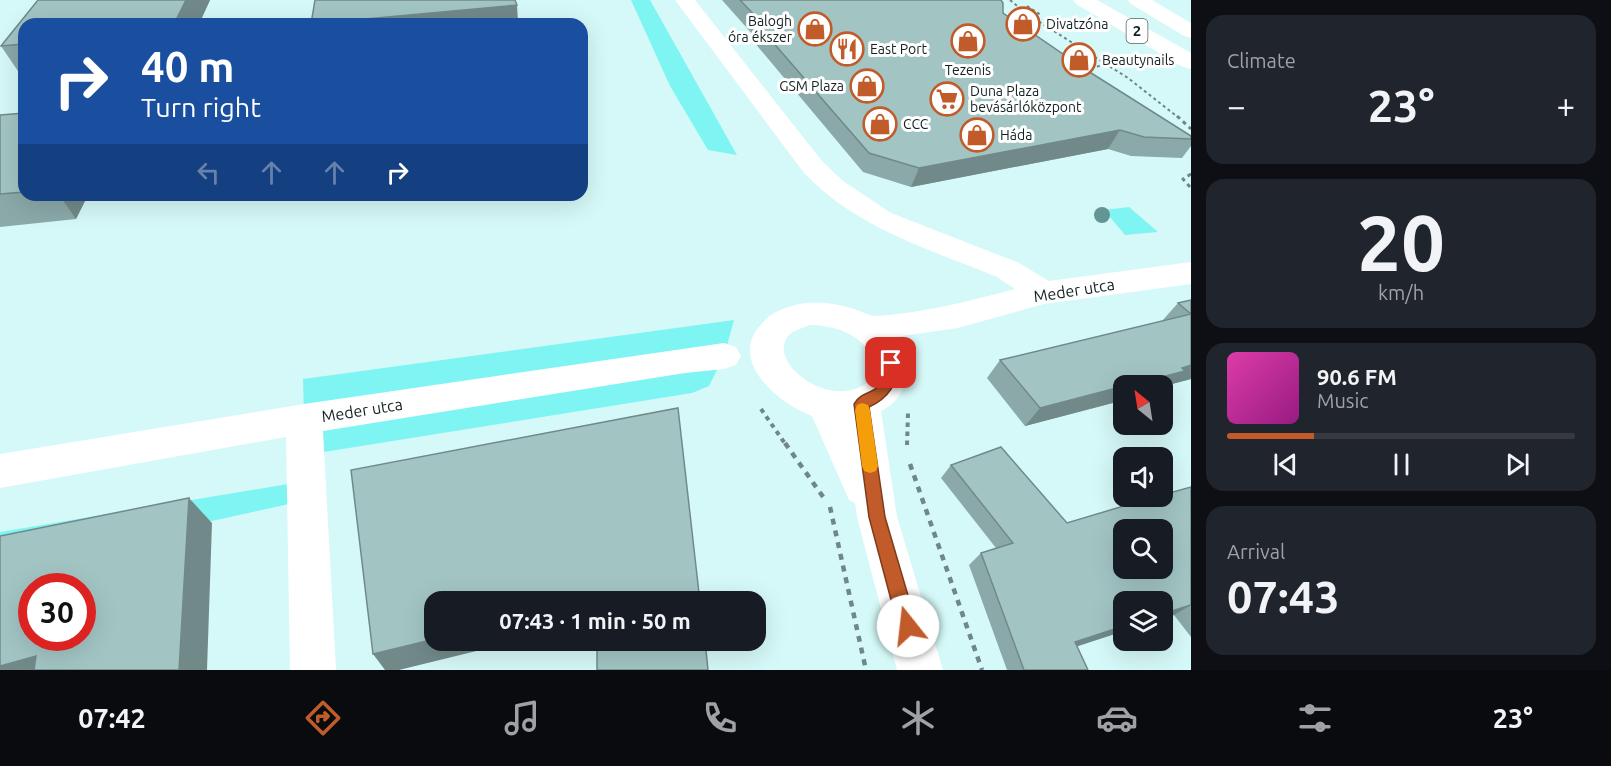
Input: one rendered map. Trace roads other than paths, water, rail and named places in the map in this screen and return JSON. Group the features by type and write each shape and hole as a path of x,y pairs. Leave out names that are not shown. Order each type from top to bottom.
{"street":[{"path":"685,0 813,167 833,187 881,219 1008,270 1044,293"},
{"name":"2","path":"1083,0 1191,62"},
{"path":"1138,0 1191,32"},
{"name":"Meder utca","path":"877,339 1044,293 1191,273"},
{"path":"807,312 828,312 849,319 877,339 891,363 891,376 886,388 876,398 862,404 844,407 825,405 806,399 789,389 776,376 768,363 766,348 769,336 777,325 790,317 807,312"},
{"name":"Meder utca","path":"0,471 304,419 724,356"},
{"path":"862,404 877,517 920,670"},
{"path":"825,405 877,517"},
{"path":"304,419 313,670"}],"place":[{"name":"Divatzóna","path":"1023,24"},
{"name":"Balogh óra ékszer","path":"815,29"},
{"name":"Tezenis","path":"968,41"},
{"name":"East Port","path":"847,49"},
{"name":"Beautynails","path":"1079,60"},
{"name":"GSM Plaza","path":"867,86"},
{"name":"Duna Plaza bevásárlóközpont","path":"947,99"},
{"name":"CCC","path":"880,124"},
{"name":"Háda","path":"977,135"}]}
